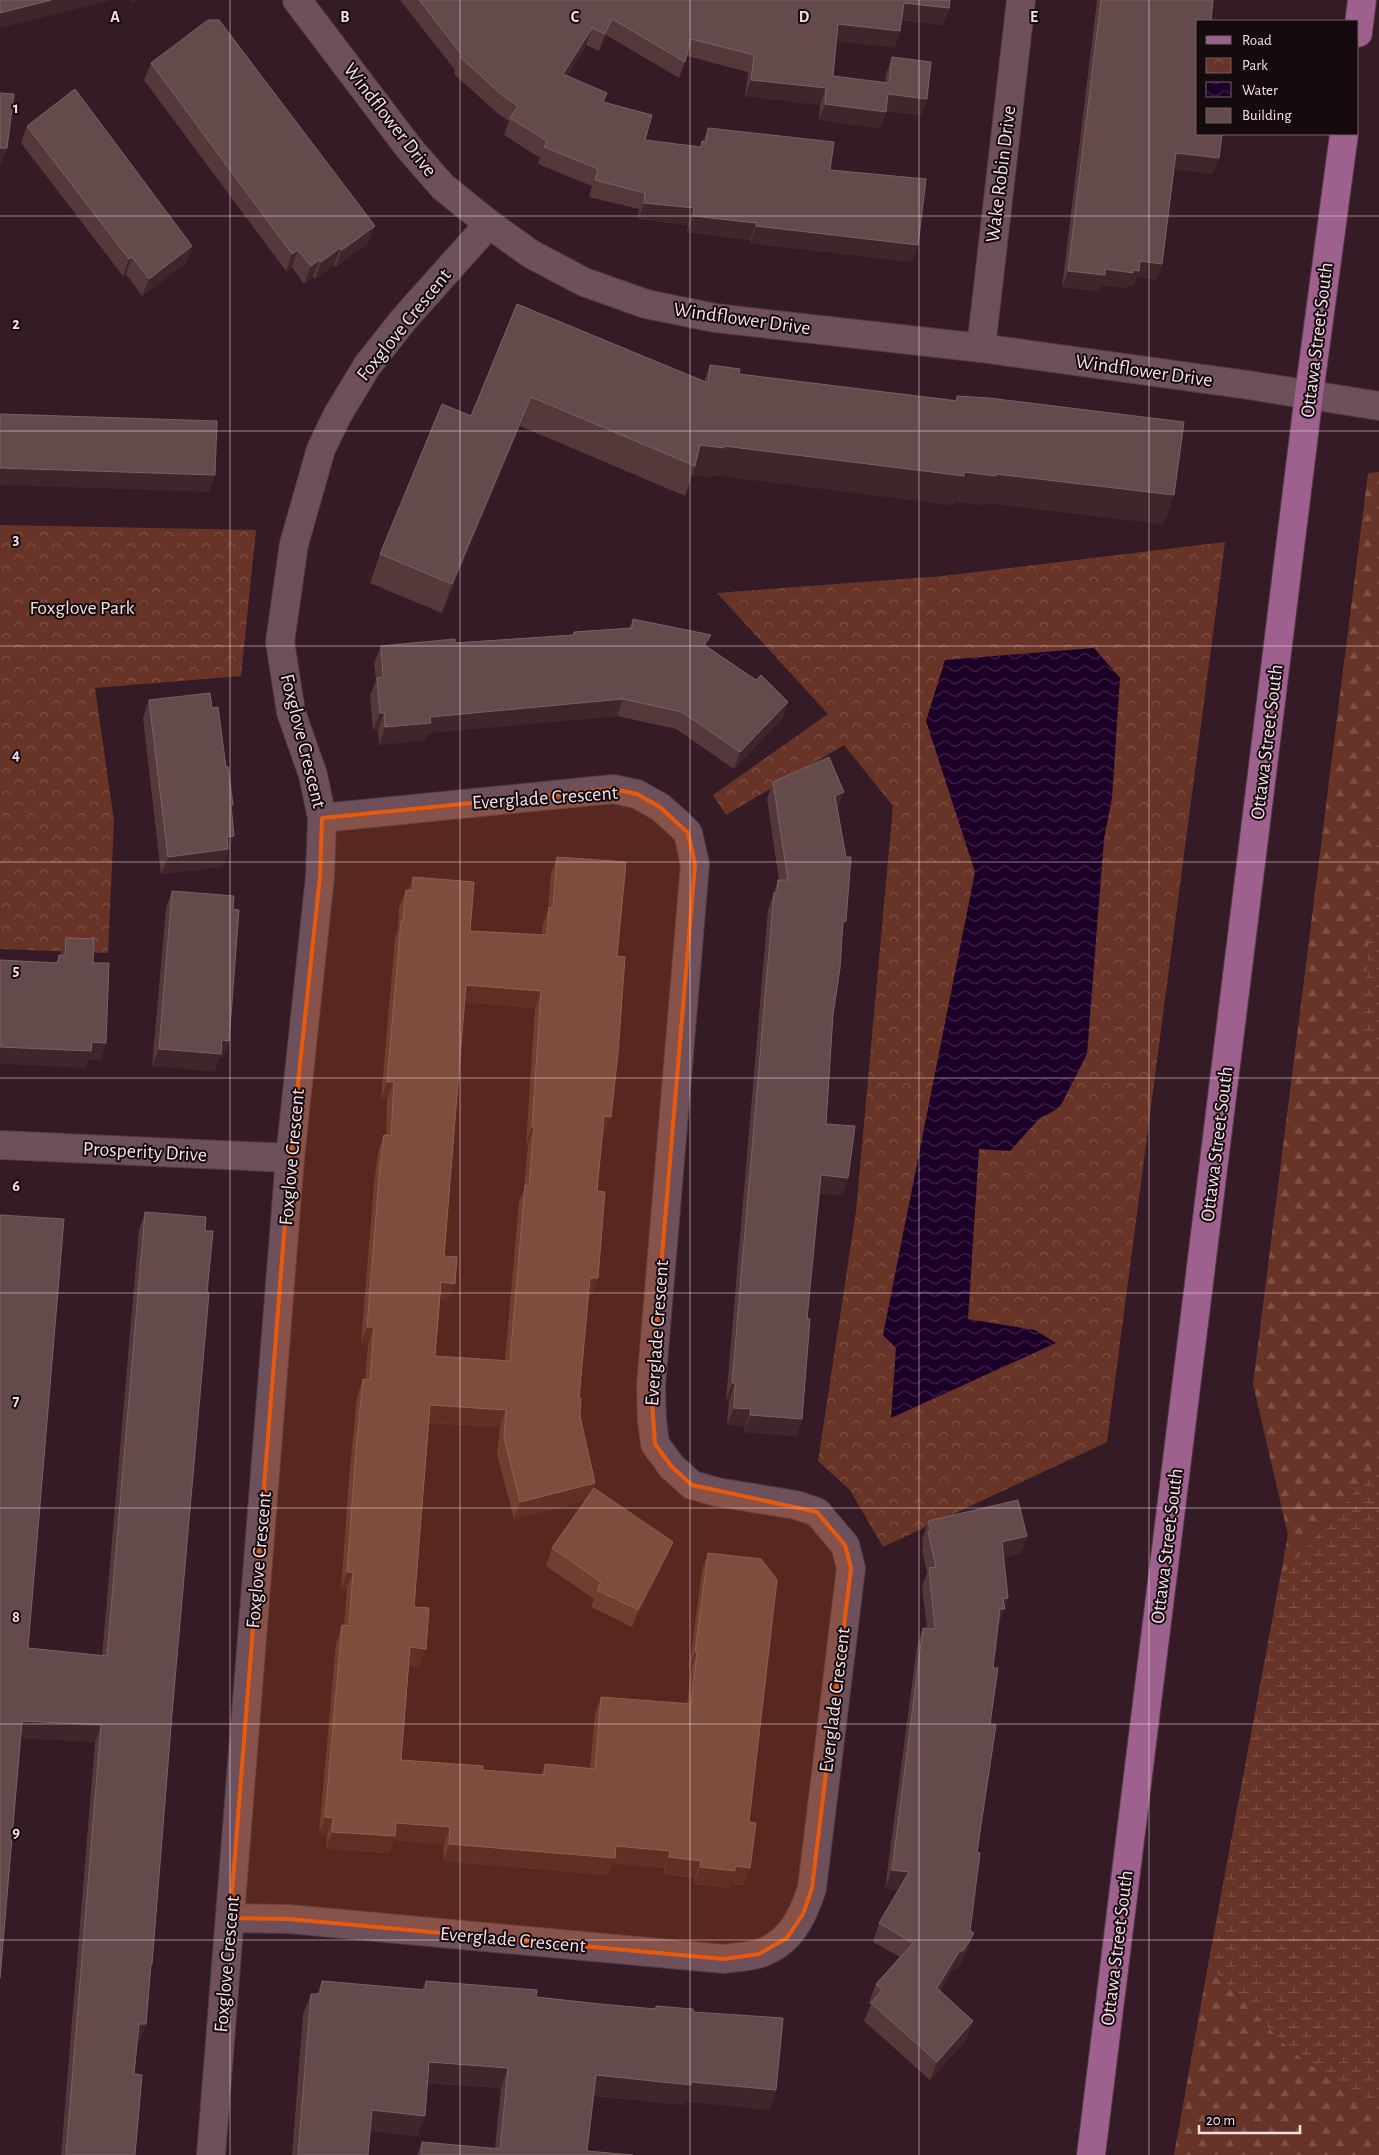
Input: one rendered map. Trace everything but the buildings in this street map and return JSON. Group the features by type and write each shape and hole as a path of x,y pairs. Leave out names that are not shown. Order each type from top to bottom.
{"main road":[{"path":"1359,25 1362,0"},
{"name":"Ottawa Street South","path":"1091,2155 1309,394 1344,135"}],"street":[{"name":"Windflower Drive","path":"297,0 415,154 444,187 489,224 531,254 584,282 646,304 715,318 981,348 1309,394 1379,406"},
{"name":"Wake Robin Drive","path":"981,348 1021,0"},
{"name":"Foxglove Crescent","path":"211,2155 290,1158 320,876 322,818 313,775 292,712 280,642 294,544 321,449 338,414 366,366 404,318 489,224"},
{"name":"Everglade Crescent","path":"230,1918 289,1920 724,1959 759,1954 787,1938 803,1914 812,1888 851,1568 845,1545 817,1512 796,1505 717,1492 692,1485 672,1467 655,1444 651,1386 695,864 688,833 660,807 645,798 637,794 612,789 322,818"},
{"name":"Prosperity Drive","path":"0,1145 290,1158"}],"highlighted area":[{"path":"613,789 637,794 660,807 688,833 695,864 651,1386 655,1444 672,1467 692,1485 817,1512 845,1545 851,1568 812,1888 803,1914 787,1938 759,1954 724,1959 289,1919 230,1918 290,1158 320,876 322,818"}],"green space":[{"path":"1379,472 1379,1463 1280,1578 1288,1535 1253,1384 1368,473"},
{"name":"Foxglove Park","path":"0,525 256,530 241,676 95,688 114,821 108,953 0,949"},
{"path":"1225,542 1107,1442 883,1547 850,1490 818,1461 856,1211 893,806 844,745 726,815 713,795 828,714 717,593 943,576"},
{"path":"1379,811 1379,1042 1361,1038"},
{"path":"1379,1463 1379,2100 1355,2096 1290,2050 1208,1965 1280,1578"},
{"path":"1208,1965 1290,2050 1355,2096 1379,2100 1379,2155 1174,2155"}],"water":[{"path":"1094,648 1120,678 1112,798 1104,839 1087,1054 1060,1107 1038,1120 1010,1151 979,1149 968,1319 1035,1330 1056,1343 891,1418 896,1348 883,1335 975,872 926,721 945,660"}]}
